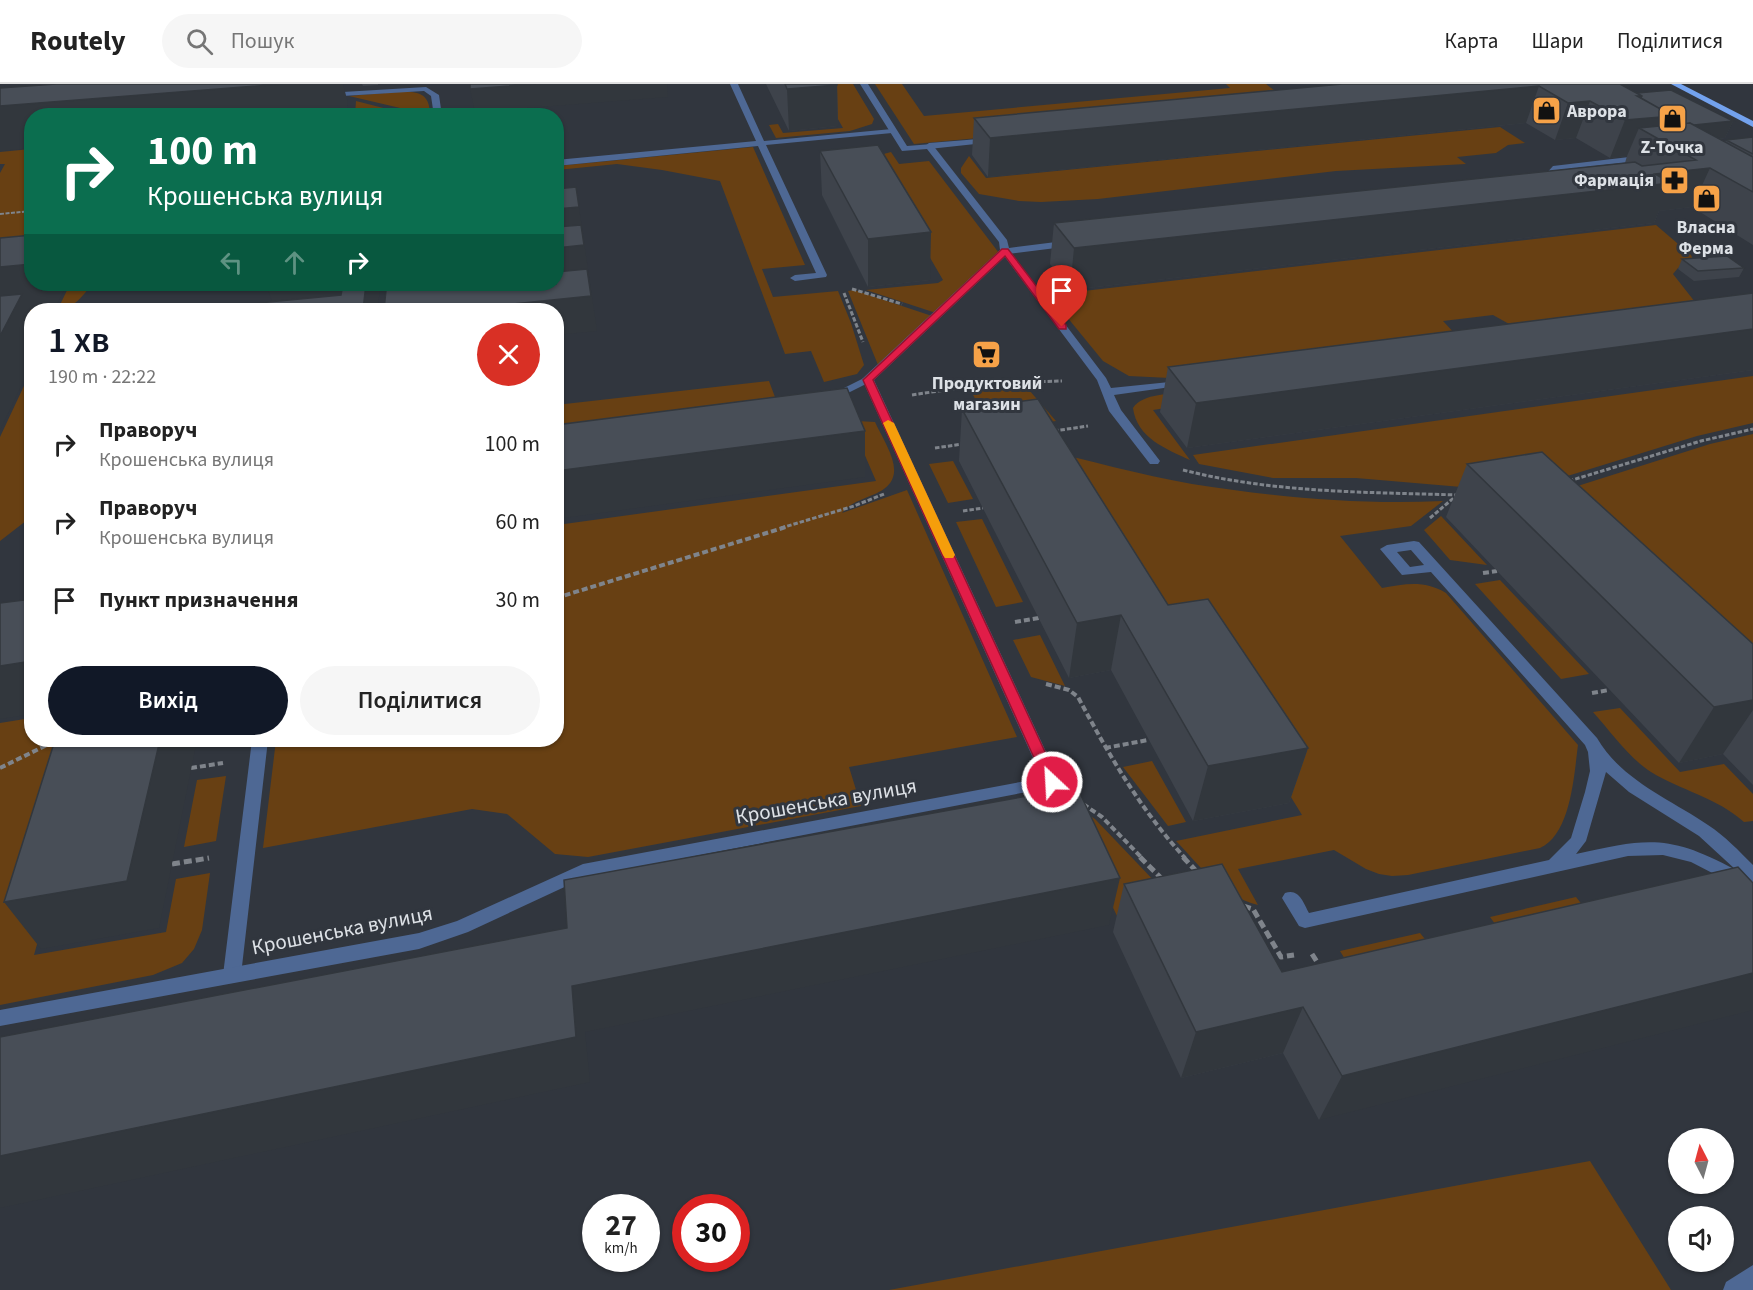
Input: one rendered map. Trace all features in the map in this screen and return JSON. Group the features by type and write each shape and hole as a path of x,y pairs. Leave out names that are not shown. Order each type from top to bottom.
{"highway":[{"path":"1675,84 1753,124"}],"street":[{"path":"734,84 822,275 795,278"},
{"path":"864,84 905,149 996,140"},
{"path":"312,96 426,89 435,95 437,108"},
{"path":"564,162 892,131"},
{"path":"930,146 1004,242 1005,251 1102,380 1115,411 1154,461"},
{"path":"1542,191 1549,187 1549,175 1556,168 1657,157"},
{"path":"818,404 868,380 1005,251 1080,243"},
{"name":"Крошенська вулиця","path":"0,1018 419,941 462,927 583,871 1052,782 868,380"},
{"path":"1108,392 1196,380"},
{"path":"1434,567 1591,742 1596,752 1613,772 1633,788 1706,832 1753,876"},
{"path":"232,975 259,747"},
{"path":"1554,866 1578,841 1598,771 1596,752"},
{"path":"1291,898 1305,921 1628,849 1663,848 1695,856 1753,887"},
{"path":"1734,1290 1753,1276"}],"path":[{"path":"0,214 24,212"},
{"path":"843,290 856,289 937,315"},
{"path":"879,404 918,393 991,383 1102,380"},
{"path":"1043,432 1122,421"},
{"path":"1565,483 1701,441 1753,429"},
{"path":"901,452 963,443"},
{"path":"1154,461 1217,479 1287,488 1458,495"},
{"path":"564,596 854,506 914,478"},
{"path":"1009,623 1039,618"},
{"path":"1042,684 1074,693 1116,768 1183,857 1199,874"},
{"path":"1106,748 1148,740"},
{"path":"0,768 43,747"},
{"path":"191,768 224,762"},
{"path":"1078,802 1102,817 1162,879 1168,882"},
{"path":"172,864 211,857"},
{"path":"1183,857 1188,874"},
{"path":"1234,903 1253,909"},
{"path":"1311,951 1322,970"}],"shaded area":[{"path":"818,84 853,84 874,119 872,124 850,131 776,138 769,125 778,124 783,133 843,128"},
{"path":"875,84 902,84 924,116 1230,88 1226,84 1266,84 1297,108 914,144"},
{"path":"411,92 422,95 428,102 429,108 400,108 349,96"},
{"path":"356,101 384,108 356,108"},
{"path":"1500,127 1525,143 1508,145 1496,153 1457,157 1466,164 1336,171 1098,199 1041,202 1019,201 979,194 961,173 961,168 969,156 986,178"},
{"path":"753,147 805,265 762,269 773,297 838,291 864,365 857,374 824,382 811,351 785,354 720,181 617,164 564,169 564,165"},
{"path":"24,150 24,252 0,264 0,173 5,164 0,164 0,152"},
{"path":"891,152 899,164 929,161 999,253 936,313 866,290 938,283 943,280 918,237 880,155"},
{"path":"1656,225 1691,255 1694,262 1678,268 1673,274 1695,302 1520,330 1493,315 1443,321 1458,337 1170,378 1129,376 1103,361 1049,295"},
{"path":"854,290 932,316 878,365 848,291"},
{"path":"67,291 86,291 75,303 61,303"},
{"path":"24,311 24,316 0,313"},
{"path":"1753,376 1753,423 1697,436 1548,482 1485,489 1356,478 1273,478 1199,464 1193,455"},
{"path":"769,381 782,416 564,443 564,404"},
{"path":"24,386 24,522 0,541 0,437"},
{"path":"1014,386 1029,390 1056,421 992,431 971,391"},
{"path":"1188,392 1197,403 1153,410 1190,460 1162,447 1146,435 1140,427 1133,408 1144,399"},
{"path":"857,421 875,422 894,464 894,473 891,482 883,490 851,505 842,513 907,490 1017,737 849,767 861,806 588,857 555,854 507,814 472,809 263,848 275,747 564,747 564,524 876,481 854,430"},
{"path":"1753,434 1753,726 1524,503 1710,444"},
{"path":"1036,448 1172,480 1254,493 1349,501 1443,501 1411,526 1340,536 1382,588 1407,584 1422,585 1446,593 1578,745 1565,817 1550,841 1540,848 1408,875 1379,874 1334,850 1238,869 1258,905 1233,895 1222,887 1176,841 1302,815 1196,643"},
{"path":"953,461 973,499 948,503 929,464"},
{"path":"1441,516 1487,565 1450,560 1424,530"},
{"path":"982,519 1023,602 996,607 956,522"},
{"path":"1500,580 1589,674 1561,679 1475,584"},
{"path":"1040,635 1065,686 1031,677 1013,640"},
{"path":"1620,708 1680,772 1724,764 1753,794 1753,821 1744,822 1722,806 1663,779 1643,766 1593,712"},
{"path":"24,719 24,747 92,747 34,955 166,932 176,879 210,873 202,930 194,949 182,963 153,975 0,1005 0,723"},
{"path":"1152,761 1186,822 1168,826 1123,767"},
{"path":"226,776 216,841 184,847 197,780"},
{"path":"1081,810 1095,819 1159,886 1147,910 1117,916 1077,831"},
{"path":"1576,897 1602,930 1514,950 1490,917"},
{"path":"1420,933 1429,944 1362,987 1340,951"},
{"path":"1590,1161 1671,1290 889,1290"}],"building":[{"path":"56,84 283,84 0,106 0,88"},
{"path":"470,84 536,84 470,89"},
{"path":"785,84 837,84 837,85 787,89"},
{"path":"1342,84 1620,84 1673,116 1625,120 1590,101 1568,103 1539,86 990,138 974,118"},
{"path":"1671,90 1733,121 1669,125 1673,116 1641,98 1642,96 1637,93"},
{"path":"1690,123 1753,157 1753,192 1710,168 1655,174 1671,183 1074,248 1054,223 1635,162 1642,166 1696,160 1639,128"},
{"path":"1753,137 1753,154 1726,140"},
{"path":"878,145 931,232 868,239 820,151"},
{"path":"576,187 579,207 564,208 564,188"},
{"path":"581,225 584,245 564,247 564,226"},
{"path":"24,236 24,265 0,267 0,238"},
{"path":"1727,256 1744,268 1698,271 1682,259"},
{"path":"587,269 591,296 522,303 385,303 386,291 564,291 564,271"},
{"path":"342,291 365,291 364,303 258,303 341,295"},
{"path":"1753,293 1753,329 1196,403 1168,367"},
{"path":"22,294 0,336 0,296"},
{"path":"847,388 865,431 564,470 564,424"},
{"path":"1038,399 1168,605 1208,599 1308,748 1208,766 1121,615 1077,623 962,409"},
{"path":"1542,452 1753,644 1753,700 1714,707 1467,464"},
{"path":"24,600 24,662 0,666 0,603"},
{"path":"53,747 158,747 127,881 4,902"},
{"path":"1077,787 1120,878 572,986 576,1037 0,1156 0,1037 567,928 564,880"},
{"path":"1222,864 1282,972 1738,867 1753,883 1753,973 1342,1076 1303,1007 1196,1032 1124,884"}],"slow traffic":[{"path":"888,423 949,555"}],"place":[{"name":"Аврора","path":"1546,111"},
{"name":"Z-Точка","path":"1672,118"},
{"name":"Фармація","path":"1675,180"},
{"name":"Власна Ферма","path":"1706,198"},
{"name":"Продуктовий магазин","path":"987,354"}],"route":[{"path":"1052,782 868,380 1005,251 1062,327"}]}
